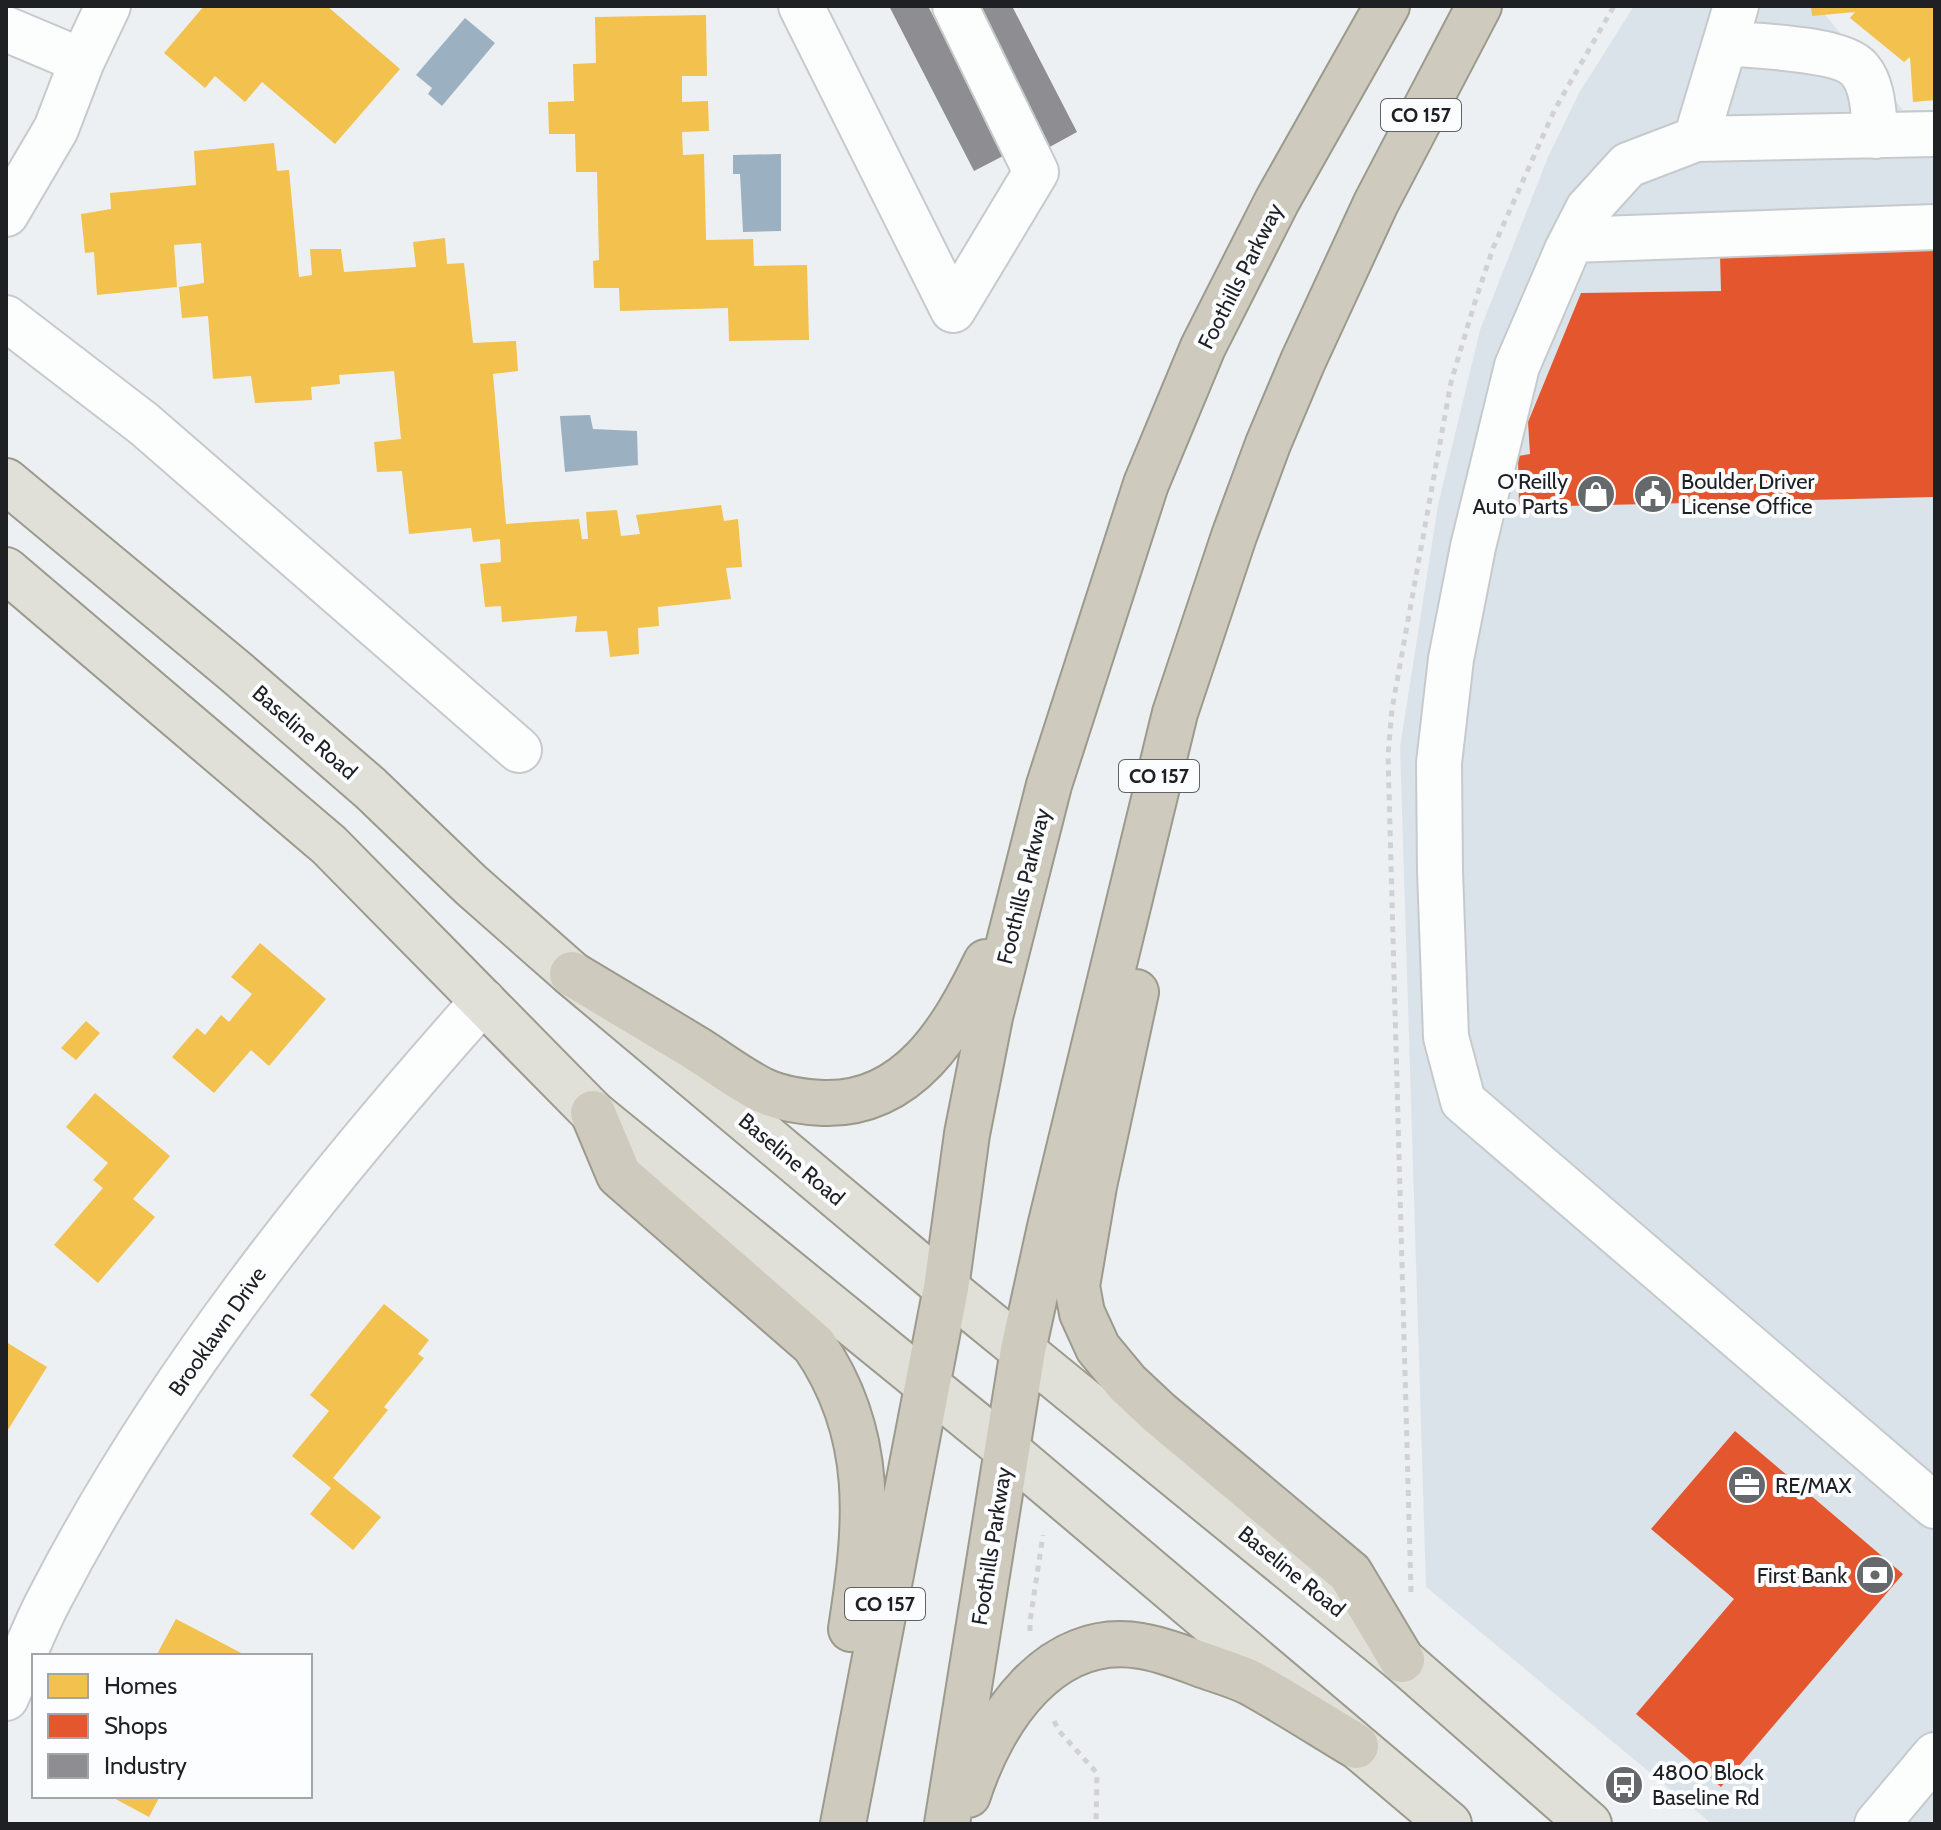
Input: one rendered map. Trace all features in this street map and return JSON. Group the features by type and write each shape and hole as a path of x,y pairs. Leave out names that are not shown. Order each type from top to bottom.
{"highway":[{"name":"Foothills Parkway","path":"843,1824 946,1288 967,1134 990,1017 1053,771 1146,484 1228,295 1387,6"},
{"name":"Foothills Parkway","path":"947,1824 1023,1350 1053,1211 1175,713 1268,444 1339,278 1479,6"},
{"path":"1142,843 1142,967 1089,1214 1077,1286 1082,1313 1098,1348 1127,1383 1350,1573 1402,1660"},
{"path":"572,974 765,1091 803,1102 841,1104 870,1097 894,1085 915,1070 938,1045 964,1008 1020,891"},
{"path":"593,1113 619,1175 814,1345 832,1371 847,1406 856,1435 862,1474 859,1572 820,1824"},
{"path":"959,1824 975,1775 1001,1721 1034,1679 1067,1656 1102,1646 1140,1645 1248,1682 1356,1746"}],"main road":[{"name":"Baseline Road","path":"6,481 370,788 471,885 572,974 946,1288 1402,1660 1589,1824"},
{"path":"6,570 329,845 593,1113 927,1383 1449,1824"}],"street":[{"path":"6,214 56,129 82,61 108,6"},
{"path":"801,6 953,310 1036,172 955,6"},
{"path":"1696,139 1730,24 1832,54 1858,68 1870,88 1876,136"},
{"path":"6,29 82,61"},
{"path":"1935,134 1696,139 1628,165 1588,209 1517,366 1473,547 1451,659 1439,763 1446,1037 1463,1101 1935,1506"},
{"path":"1573,240 1935,227"},
{"path":"6,318 144,424 519,750"},
{"name":"Brooklawn Drive","path":"6,1698 49,1600 121,1471 230,1307 362,1141 483,1001"},
{"path":"1877,1824 1935,1755"}],"path":[{"path":"1096,1824 1097,1773"}],"shaded area":[{"path":"1634,6 1818,6 1903,110 1935,110 1935,1824 1712,1824 1426,1587 1400,747 1438,505 1480,330 1548,157 1579,93"}],"water":[{"path":"465,18 495,43 442,106 428,94 432,88 416,75"},
{"path":"781,154 781,231 743,232 740,174 733,174 733,155"},
{"path":"590,415 593,429 637,431 638,465 565,472 560,416"}],"building: Homes":[{"path":"204,6 327,6 400,69 335,144 262,82 245,102 215,76 205,88 164,53"},
{"path":"1811,6 1935,6 1935,100 1913,102 1910,57 1904,62 1850,18 1855,12 1812,16"},
{"path":"706,15 707,76 682,76 682,102 708,101 709,131 682,132 683,155 704,154 706,240 753,239 754,266 807,265 809,340 729,341 728,308 620,311 619,288 594,288 593,261 599,260 597,172 576,172 575,134 549,134 548,102 574,101 573,64 596,63 595,17"},
{"path":"274,143 277,171 289,170 299,277 312,275 310,249 341,249 344,272 416,267 413,242 445,238 447,264 464,263 473,343 516,341 518,371 493,374 506,524 579,519 582,539 588,539 586,512 617,510 621,536 640,534 636,515 721,505 724,521 738,519 742,567 726,568 731,599 658,607 659,626 638,628 639,654 610,657 607,631 575,632 577,616 502,622 501,606 485,607 480,564 501,562 500,539 473,542 471,528 409,534 402,471 377,472 374,442 401,439 394,371 339,375 340,384 311,387 312,400 255,403 251,376 213,379 208,316 182,318 179,287 204,283 201,243 174,245 177,287 97,295 94,252 85,253 81,214 111,209 110,193 196,185 194,151"},
{"path":"260,943 326,999 269,1066 251,1050 214,1093 172,1057 197,1028 205,1035 221,1015 229,1022 252,994 231,977"},
{"path":"86,1021 100,1033 76,1060 61,1048"},
{"path":"95,1093 170,1156 133,1199 155,1217 98,1283 54,1245 103,1188 93,1180 108,1163 66,1127"},
{"path":"384,1304 429,1340 418,1354 424,1358 384,1407 388,1410 333,1478 381,1517 353,1550 310,1514 331,1488 292,1456 329,1411 310,1395"},
{"path":"6,1342 47,1367 6,1433"},
{"path":"176,1619 243,1654 157,1654"},
{"path":"114,1798 159,1798 149,1817"}],"building: Shops":[{"path":"1935,250 1935,497 1519,507 1518,456 1530,454 1528,422 1581,293 1721,291 1720,255"},
{"path":"1735,1431 1903,1574 1721,1787 1636,1714 1734,1599 1651,1529"}],"building: Industry":[{"path":"889,6 928,6 1005,155 974,171"},
{"path":"971,6 1012,6 1077,132 1046,149"}],"place":[{"name":"O'Reilly Auto Parts","path":"1596,494"},
{"name":"Boulder Driver License Office","path":"1653,494"},
{"name":"RE/MAX","path":"1747,1485"},
{"name":"First Bank","path":"1875,1575"},
{"name":"4800 Block Baseline Rd","path":"1624,1785"}]}
